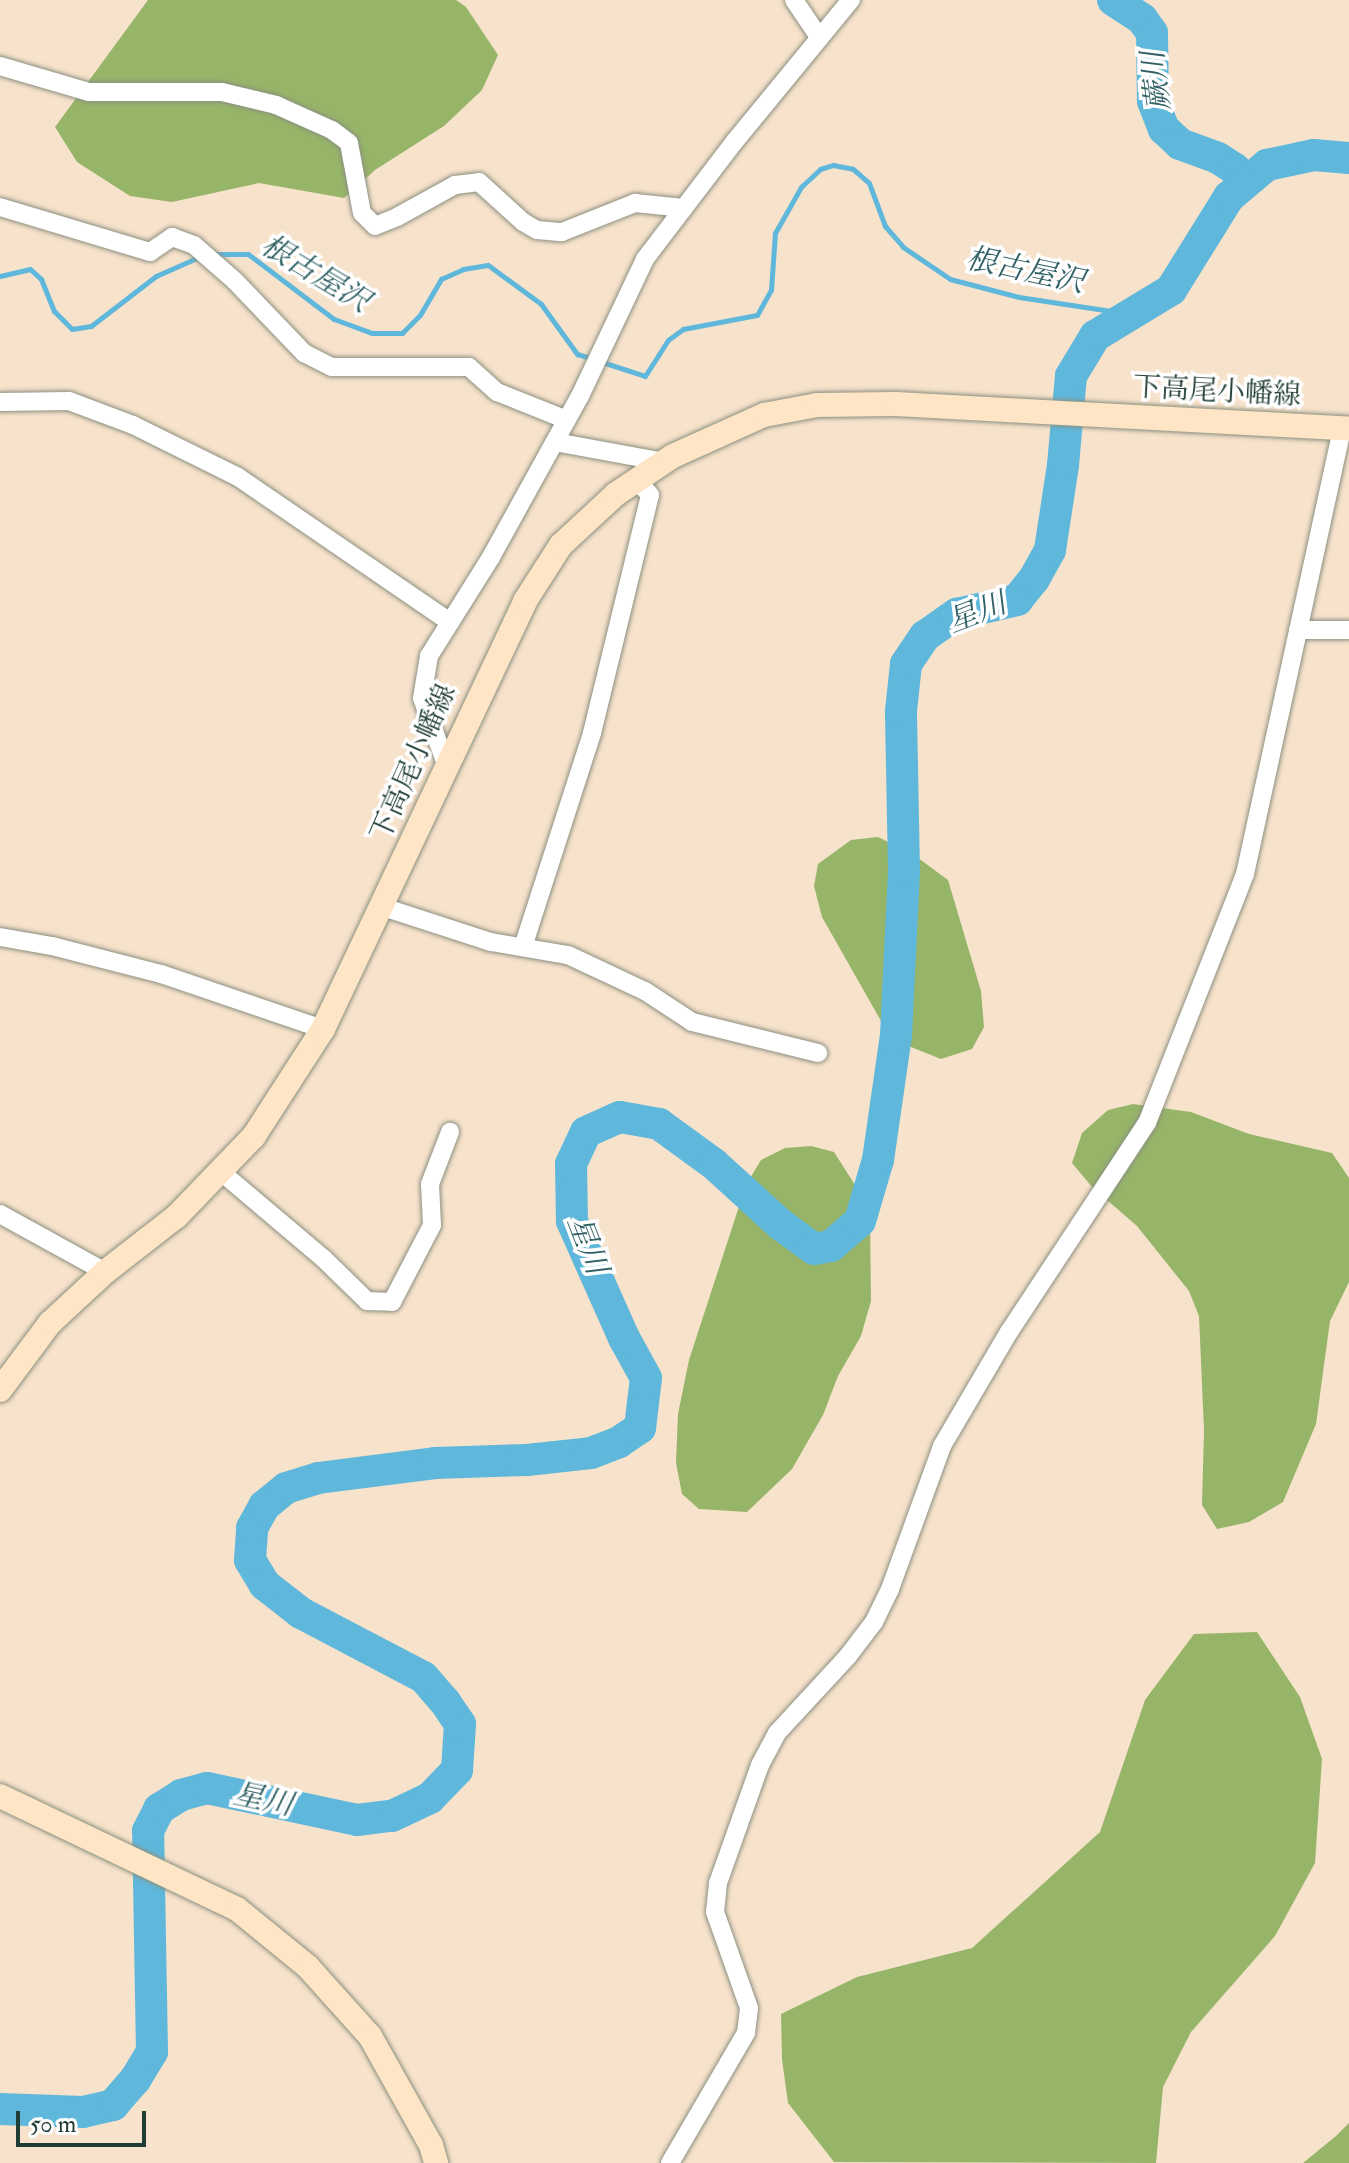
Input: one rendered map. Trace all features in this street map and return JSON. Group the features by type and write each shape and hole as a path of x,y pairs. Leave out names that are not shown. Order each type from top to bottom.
{"main road":[{"name":"下高尾小幡線","path":"0,1390 50,1323 105,1272 177,1216 254,1136 323,1029 383,907 492,664 543,570 561,545 588,518 637,480 664,462 764,415 817,405 1028,412 1346,429"},
{"path":"0,1796 59,1827 237,1909 308,1967 370,2036 431,2145 436,2163"}],"street":[{"path":"794,0 819,37"},
{"path":"446,764 422,698 429,656 491,557 567,420 645,259 851,0"},
{"path":"0,66 89,92 222,92 276,105 332,130 349,143 362,213 375,226 455,185 479,182 523,222 537,230 562,232 635,203 684,208"},
{"path":"0,207 150,252 172,237 194,245 235,281 304,353 332,367 469,367 497,392 567,420"},
{"path":"0,402 69,401 146,432 238,477 450,622"},
{"path":"670,2163 746,2033 749,2008 715,1912 718,1883 760,1765 777,1733 848,1656 874,1622 948,1435 1009,1332 1147,1123 1245,874 1346,429"},
{"path":"555,442 664,462"},
{"path":"523,947 599,703 650,495 637,480"},
{"path":"1298,630 1349,630"},
{"path":"383,907 491,942 568,955 645,991 692,1022 818,1053"},
{"path":"0,937 52,946 161,974 323,1029"},
{"path":"220,1171 324,1259 367,1301 392,1302 432,1225 430,1184 450,1132"},
{"path":"0,1214 105,1272"}],"green space":[{"path":"148,0 456,0 466,7 498,55 482,90 444,126 375,170 344,198 259,183 172,202 130,196 77,162 55,127"},
{"path":"878,837 914,855 948,880 981,991 984,1027 972,1049 941,1059 911,1047 881,1021 822,917 814,886 818,864 851,840"},
{"path":"1133,1104 1191,1112 1249,1134 1332,1153 1349,1178 1349,1282 1330,1321 1316,1424 1283,1502 1249,1522 1217,1529 1202,1505 1204,1430 1199,1316 1189,1291 1137,1226 1092,1187 1072,1163 1082,1133 1108,1110"},
{"path":"811,1146 834,1152 857,1188 870,1220 871,1301 861,1336 838,1376 823,1415 792,1469 747,1512 699,1509 682,1494 676,1463 678,1414 689,1360 746,1185 761,1160 785,1148"},
{"path":"1257,1632 1300,1697 1322,1759 1315,1863 1275,1936 1191,2032 1163,2087 1156,2163 834,2162 788,2103 782,2059 781,2014 857,1977 972,1948 1100,1832 1145,1700 1194,1634"},
{"path":"1349,2123 1349,2163 1303,2163 1336,2136"}],"waterway":[{"name":"蕨川","path":"1113,0 1142,19 1152,33 1153,101 1164,129 1180,144 1218,158 1235,169 1244,183"},
{"name":"星川","path":"0,2109 83,2112 113,2105 135,2080 152,2052 148,1831 159,1809 181,1795 207,1788 357,1820 392,1816 430,1798 457,1770 460,1724 445,1702 423,1677 301,1613 265,1585 250,1560 252,1528 264,1506 286,1488 318,1478 435,1463 527,1460 591,1453 619,1442 640,1428 646,1378 624,1338 572,1221 571,1164 586,1132 620,1117 659,1124 714,1164 780,1224 814,1249 831,1246 860,1221 878,1160 896,1035 904,871 901,711 906,664 925,636 957,614 1017,600 1034,579 1050,550 1063,465 1071,376 1095,336 1171,290 1229,197 1267,165 1314,155 1349,158"},
{"name":"根古屋沢","path":"602,362 645,376 668,340 683,329 757,315 771,290 775,233 801,187 820,169 833,165 853,169 869,183 885,226 903,247 950,279 1019,297 1111,311 1124,319"},
{"name":"根古屋沢","path":"213,254 248,254 334,319 372,333 402,333 420,315 441,279 463,269 488,265 541,304 577,354 593,359"},
{"name":"根古屋沢","path":"0,276 30,269 41,279 54,311 72,329 91,326 156,276 199,257"}]}
